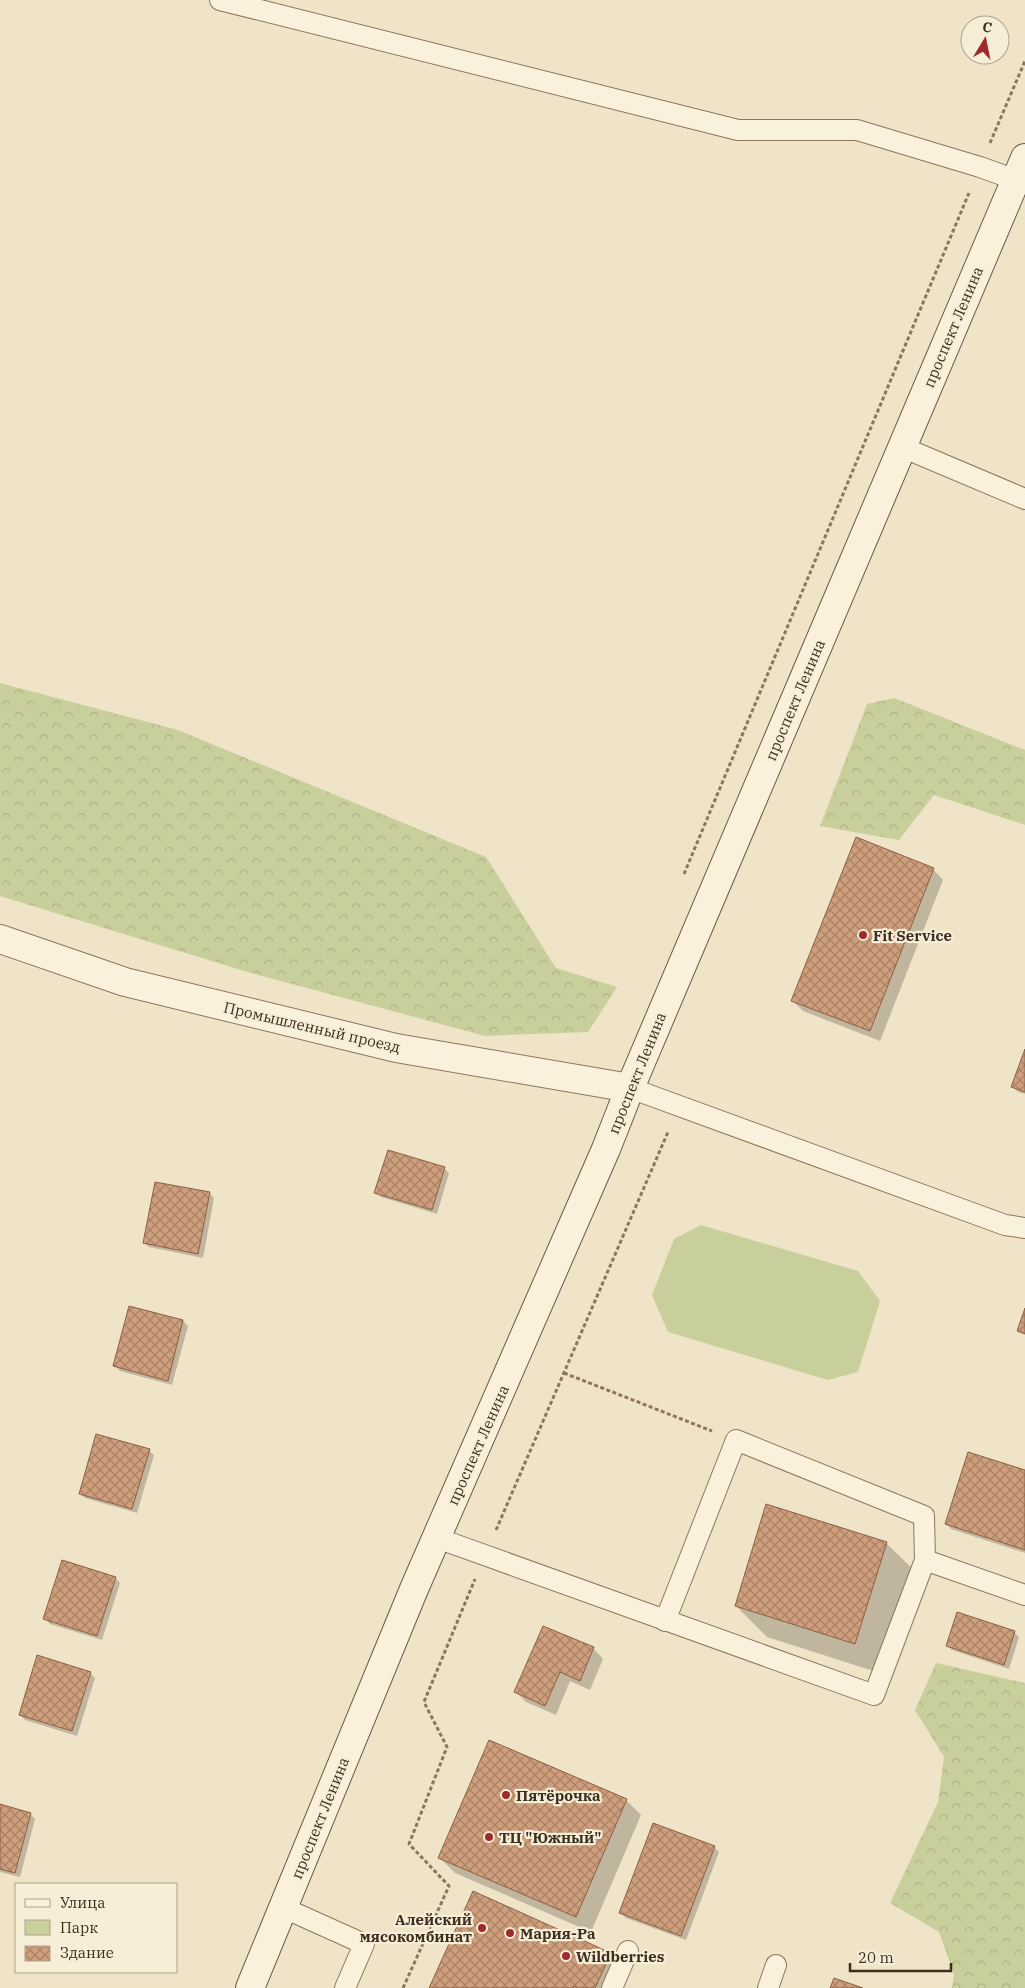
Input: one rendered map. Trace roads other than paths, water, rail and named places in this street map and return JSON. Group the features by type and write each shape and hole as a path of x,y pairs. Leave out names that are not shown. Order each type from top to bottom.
{"street":[{"name":"проспект Ленина","path":"250,1988 414,1589 606,1149 630,1088 1021,169"},
{"name":"Промышленный проезд","path":"0,939 125,982 396,1048 630,1088"}],"lane":[{"path":"220,0 738,130 857,130 980,167 1021,169"},
{"path":"902,448 1025,499"},
{"path":"630,1088 1005,1225 1025,1228"},
{"path":"437,1538 665,1622 874,1695 925,1560 924,1516 736,1440 665,1622"},
{"path":"925,1560 1025,1595"},
{"path":"284,1908 364,1944 345,1988"},
{"path":"612,1988 628,1951"},
{"path":"768,1988 776,1965"}],"place":[{"name":"Fit Service","path":"863,935"},
{"name":"Пятёрочка","path":"506,1795"},
{"name":"ТЦ \"Южный\"","path":"489,1837"},
{"name":"Алейский мясокомбинат","path":"482,1928"},
{"name":"Мария-Ра","path":"510,1933"},
{"name":"Wildberries","path":"566,1956"}]}
